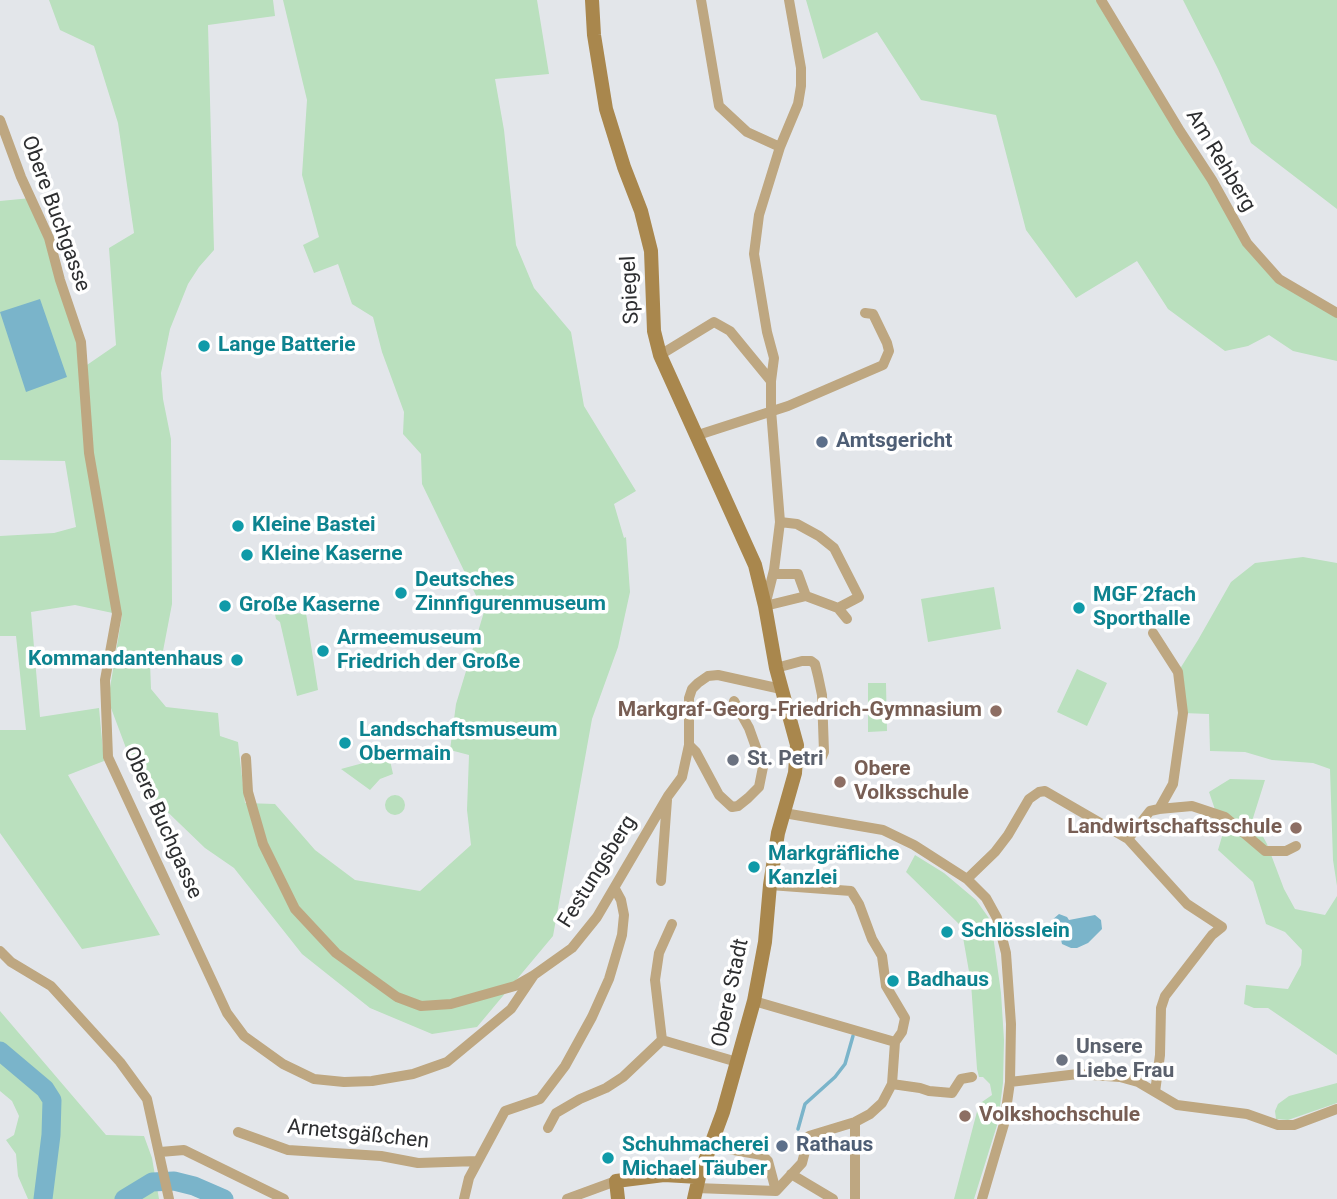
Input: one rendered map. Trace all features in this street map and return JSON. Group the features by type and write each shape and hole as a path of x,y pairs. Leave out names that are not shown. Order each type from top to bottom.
{"street":[{"name":"Spiegel","path":"592,0 594,35 606,109 641,211 651,251 653,318 660,355 755,565 781,689 796,732 798,755"},
{"path":"701,0 719,106 747,132 780,147"},
{"path":"789,0 802,86 759,215 756,243 756,267 774,358 771,410 780,522 765,606 806,596 838,608 848,619"},
{"name":"Am Rehberg","path":"1101,0 1212,180 1247,243 1279,279 1337,313"},
{"name":"Obere Buchgasse","path":"0,120 21,177 49,238 81,342 89,453 117,614 105,680 108,757 227,1013 244,1036 283,1064 314,1079 372,1081 413,1074 447,1062 511,1009 534,975"},
{"path":"695,436 788,406 883,365 889,351 887,343 873,314 865,313"},
{"path":"660,355 714,322 730,331 771,381"},
{"path":"780,522 797,524 834,548 859,597 838,608"},
{"path":"755,565 773,572 798,573 806,596"},
{"path":"1153,633 1178,672 1183,713 1173,784 1159,809"},
{"path":"776,668 802,661 815,664 822,695 824,752 821,759 798,755"},
{"name":"Festungsberg","path":"246,758 248,792 263,844 295,909 336,953 397,997 421,1006 451,1004 515,986 534,975 572,948 597,917 682,776 689,745 689,698 692,689 708,676 727,676 781,689"},
{"path":"689,745 696,752 719,795 732,807 748,798 759,787 763,767 749,728 734,701"},
{"name":"Obere Stadt","path":"696,1188 754,1001 765,942 769,885 778,833 798,755"},
{"path":"967,878 995,852 1029,799 1039,792 1052,794 1128,839 1187,904 1222,927 1212,935 1165,996 1161,1008 1160,1055 1155,1092"},
{"name":"Festungsberg","path":"661,881 668,796"},
{"path":"1128,839 1150,811 1192,806 1225,817 1265,851 1286,851 1296,846"},
{"path":"783,813 883,830 914,845 967,878 986,898 997,918 1006,953 1010,1083 1004,1124 982,1199"},
{"path":"769,885 851,891 882,956 886,986 905,1018 902,1032 895,1042 891,1084 882,1103 855,1122 809,1136 802,1163 776,1191"},
{"path":"464,1199 477,1160 505,1111 540,1099 565,1066 592,1017 609,979 622,935 624,915 621,900 614,889"},
{"path":"662,1040 655,980 659,953 672,924"},
{"path":"0,951 11,962 51,986 120,1062 147,1099 168,1195"},
{"path":"754,1001 895,1042"},
{"path":"662,1040 737,1062"},
{"path":"548,1128 556,1113 623,1077 662,1040"},
{"path":"1010,1083 1078,1074 1103,1075 1138,1082 1177,1105 1247,1114 1278,1125 1294,1125 1337,1109"},
{"path":"891,1084 952,1093 961,1079 972,1077"},
{"path":"855,1122 855,1199"},
{"name":"Arnetsgäßchen","path":"238,1132 288,1150 381,1156 418,1163 477,1160"},
{"path":"711,1146 762,1155 768,1161 776,1191"},
{"path":"160,1152 184,1150 284,1199"},
{"path":"791,1174 833,1199"},
{"path":"567,1199 616,1181 664,1175 696,1188 776,1191"},
{"path":"616,1181 618,1199"}],"green space":[{"path":"49,0 273,0 275,16 208,25 214,250 188,284 170,329 161,373 171,439 172,604 163,651 150,662 151,689 166,707 218,713 220,736 238,742 245,803 275,804 315,850 355,880 420,891 471,845 467,810 469,755 450,750 456,704 484,612 422,484 421,454 403,434 404,412 382,352 373,317 352,304 338,264 314,273 303,245 319,237 302,175 307,100 283,0 537,0 549,74 495,79 504,130 516,245 534,288 571,332 584,406 636,491 614,504 624,538 626,537 630,592 618,647 592,719 553,936 477,1027 432,1034 370,1008 302,954 234,868 205,848 153,798 132,764 108,700 122,615 75,605 31,612 40,717 99,708 104,761 68,775 160,935 82,949 0,833 0,730 26,730 16,636 0,636 0,536 54,533 76,527 65,461 0,460 0,201 31,198 49,238 84,367 116,345 109,248 134,233 118,123 94,46 60,30"},
{"path":"806,0 1101,0 1247,243 1279,280 1337,313 1337,361 1293,351 1269,335 1248,346 1225,351 1168,309 1137,261 1076,298 1026,230 996,115 921,100 877,32 823,59"},
{"path":"1183,0 1337,0 1337,209 1251,143"},
{"path":"1303,557 1337,563 1337,886 1333,860 1330,769 1313,763 1272,760 1245,752 1210,751 1209,714 1183,713 1178,672 1231,582 1255,563"},
{"path":"994,587 1001,629 928,642 921,599"},
{"path":"278,611 285,614 306,613 318,690 297,696 280,622 276,619 275,614"},
{"path":"1077,669 1107,683 1087,726 1057,712"},
{"path":"868,683 886,683 887,731 868,732"},
{"path":"389,756 393,774 380,779 370,790 341,769"},
{"path":"1230,779 1265,780 1253,818 1295,909 1325,915 1337,896 1337,1055 1268,1008 1254,1008 1244,1004 1246,985 1288,989 1301,965 1302,950 1285,932 1266,924 1253,882 1218,850 1223,833 1209,792"},
{"path":"391,795 399,795 405,805 399,815 391,815 385,809 385,801"},
{"path":"915,855 944,873 976,900 991,921 1001,993 1003,1083 998,1122 974,1199 954,1199 979,1104 992,1095 990,1084 983,1077 979,1077 977,1069 971,983 961,926 906,872"},
{"path":"0,1011 106,1135 144,1136 152,1158 159,1199 28,1199 18,1176 16,1154 6,1140 14,1135 19,1116 12,1101 0,1091"},
{"path":"1337,1083 1337,1103 1288,1120 1276,1119 1278,1104 1289,1096"}],"water":[{"path":"40,299 67,377 26,392 0,312"},
{"path":"1059,914 1069,920 1095,915 1101,920 1102,929 1088,943 1071,948 1062,944 1060,935 1051,925 1052,920"}],"waterway":[{"path":"798,1129 805,1104 835,1077 845,1064 853,1036"},
{"path":"0,1051 45,1089 52,1100 51,1135 43,1199"},
{"path":"124,1199 152,1182 174,1181 224,1199"}],"place":[{"name":"Lange Batterie","path":"204,346"},
{"name":"Amtsgericht","path":"822,442"},
{"name":"Kleine Bastei","path":"238,526"},
{"name":"Kleine Kaserne","path":"247,555"},
{"name":"Deutsches Zinnfigurenmuseum","path":"401,593"},
{"name":"Große Kaserne","path":"225,606"},
{"name":"MGF 2fach Sporthalle","path":"1079,608"},
{"name":"Armeemuseum Friedrich der Große","path":"323,651"},
{"name":"Kommandantenhaus","path":"237,660"},
{"name":"Markgraf-Georg-Friedrich-Gymnasium","path":"996,711"},
{"name":"Landschaftsmuseum Obermain","path":"345,743"},
{"name":"St. Petri","path":"733,760"},
{"name":"Obere Volksschule","path":"840,782"},
{"name":"Landwirtschaftsschule","path":"1296,828"},
{"name":"Markgräfliche Kanzlei","path":"754,867"},
{"name":"Schlösslein","path":"947,932"},
{"name":"Badhaus","path":"893,981"},
{"name":"Unsere Liebe Frau","path":"1062,1060"},
{"name":"Volkshochschule","path":"965,1116"},
{"name":"Rathaus","path":"782,1146"},
{"name":"Schuhmacherei Michael Täuber","path":"608,1158"}]}
